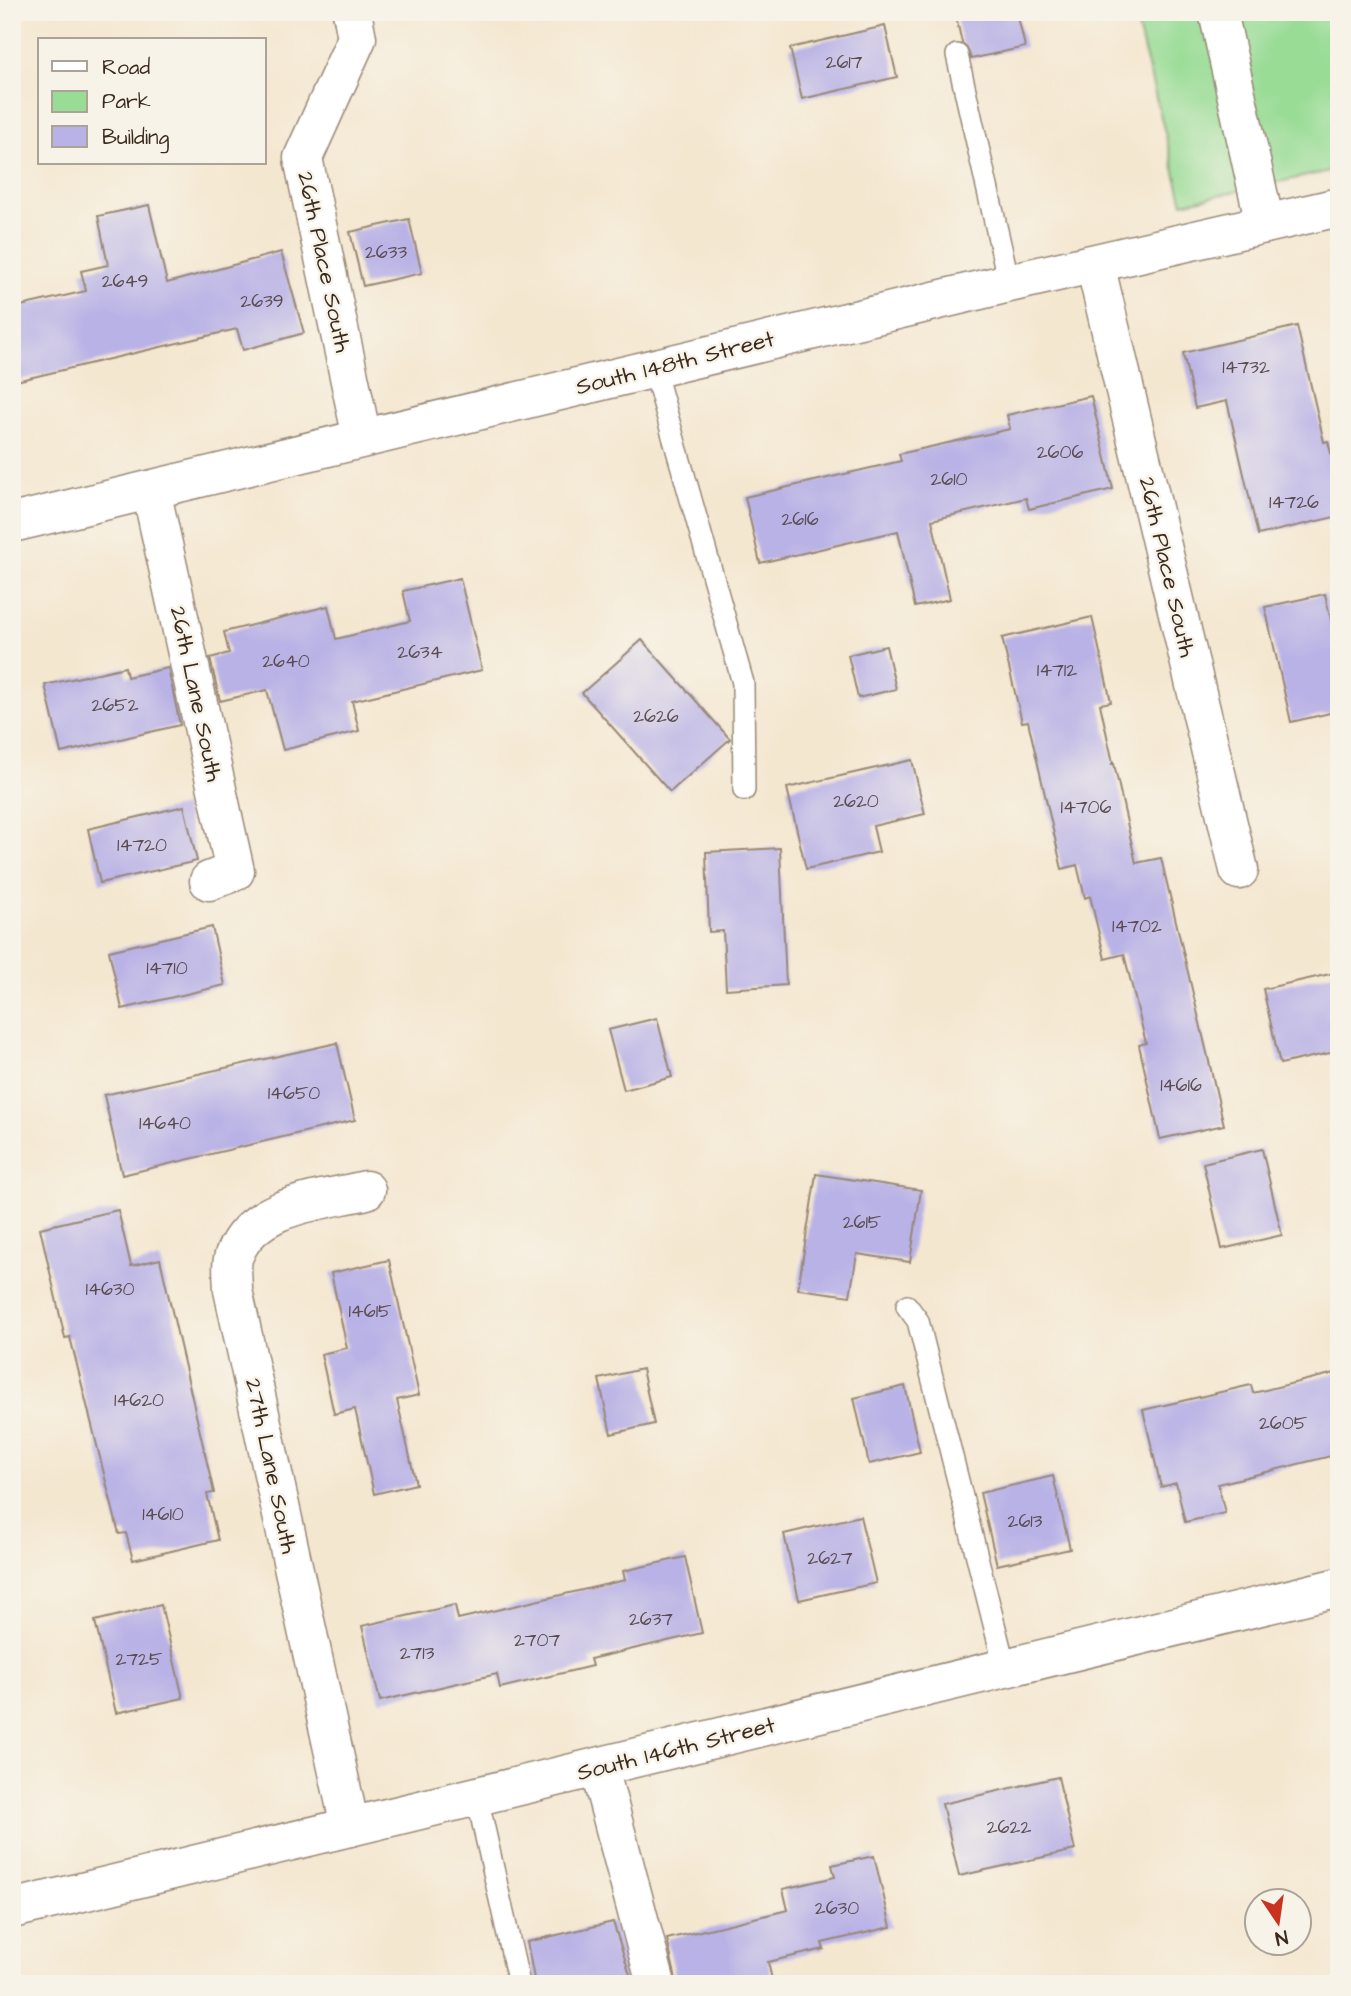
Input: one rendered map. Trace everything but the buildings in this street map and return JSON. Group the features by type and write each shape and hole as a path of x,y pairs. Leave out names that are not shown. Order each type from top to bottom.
{"street":[{"name":"26th Place South","path":"352,12 357,38 303,158 362,438"},
{"path":"1218,12 1265,224"},
{"name":"South 148th Street","path":"12,523 1009,283 1339,207"},
{"name":"26th Place South","path":"1095,264 1239,870"},
{"name":"26th Lane South","path":"151,490 235,871 209,881"},
{"name":"27th Lane South","path":"350,1827 233,1290 233,1255 247,1231 275,1212 366,1190"},
{"name":"South 146th Street","path":"12,1909 1339,1587"},
{"path":"599,1768 656,1984"}],"lane":[{"path":"957,55 1009,283"},
{"path":"654,369 743,682 744,790"},
{"path":"907,1306 918,1321 1005,1668"},
{"path":"477,1797 519,1984"}],"green space":[{"path":"1134,12 1339,12 1339,169 1183,203"}]}
